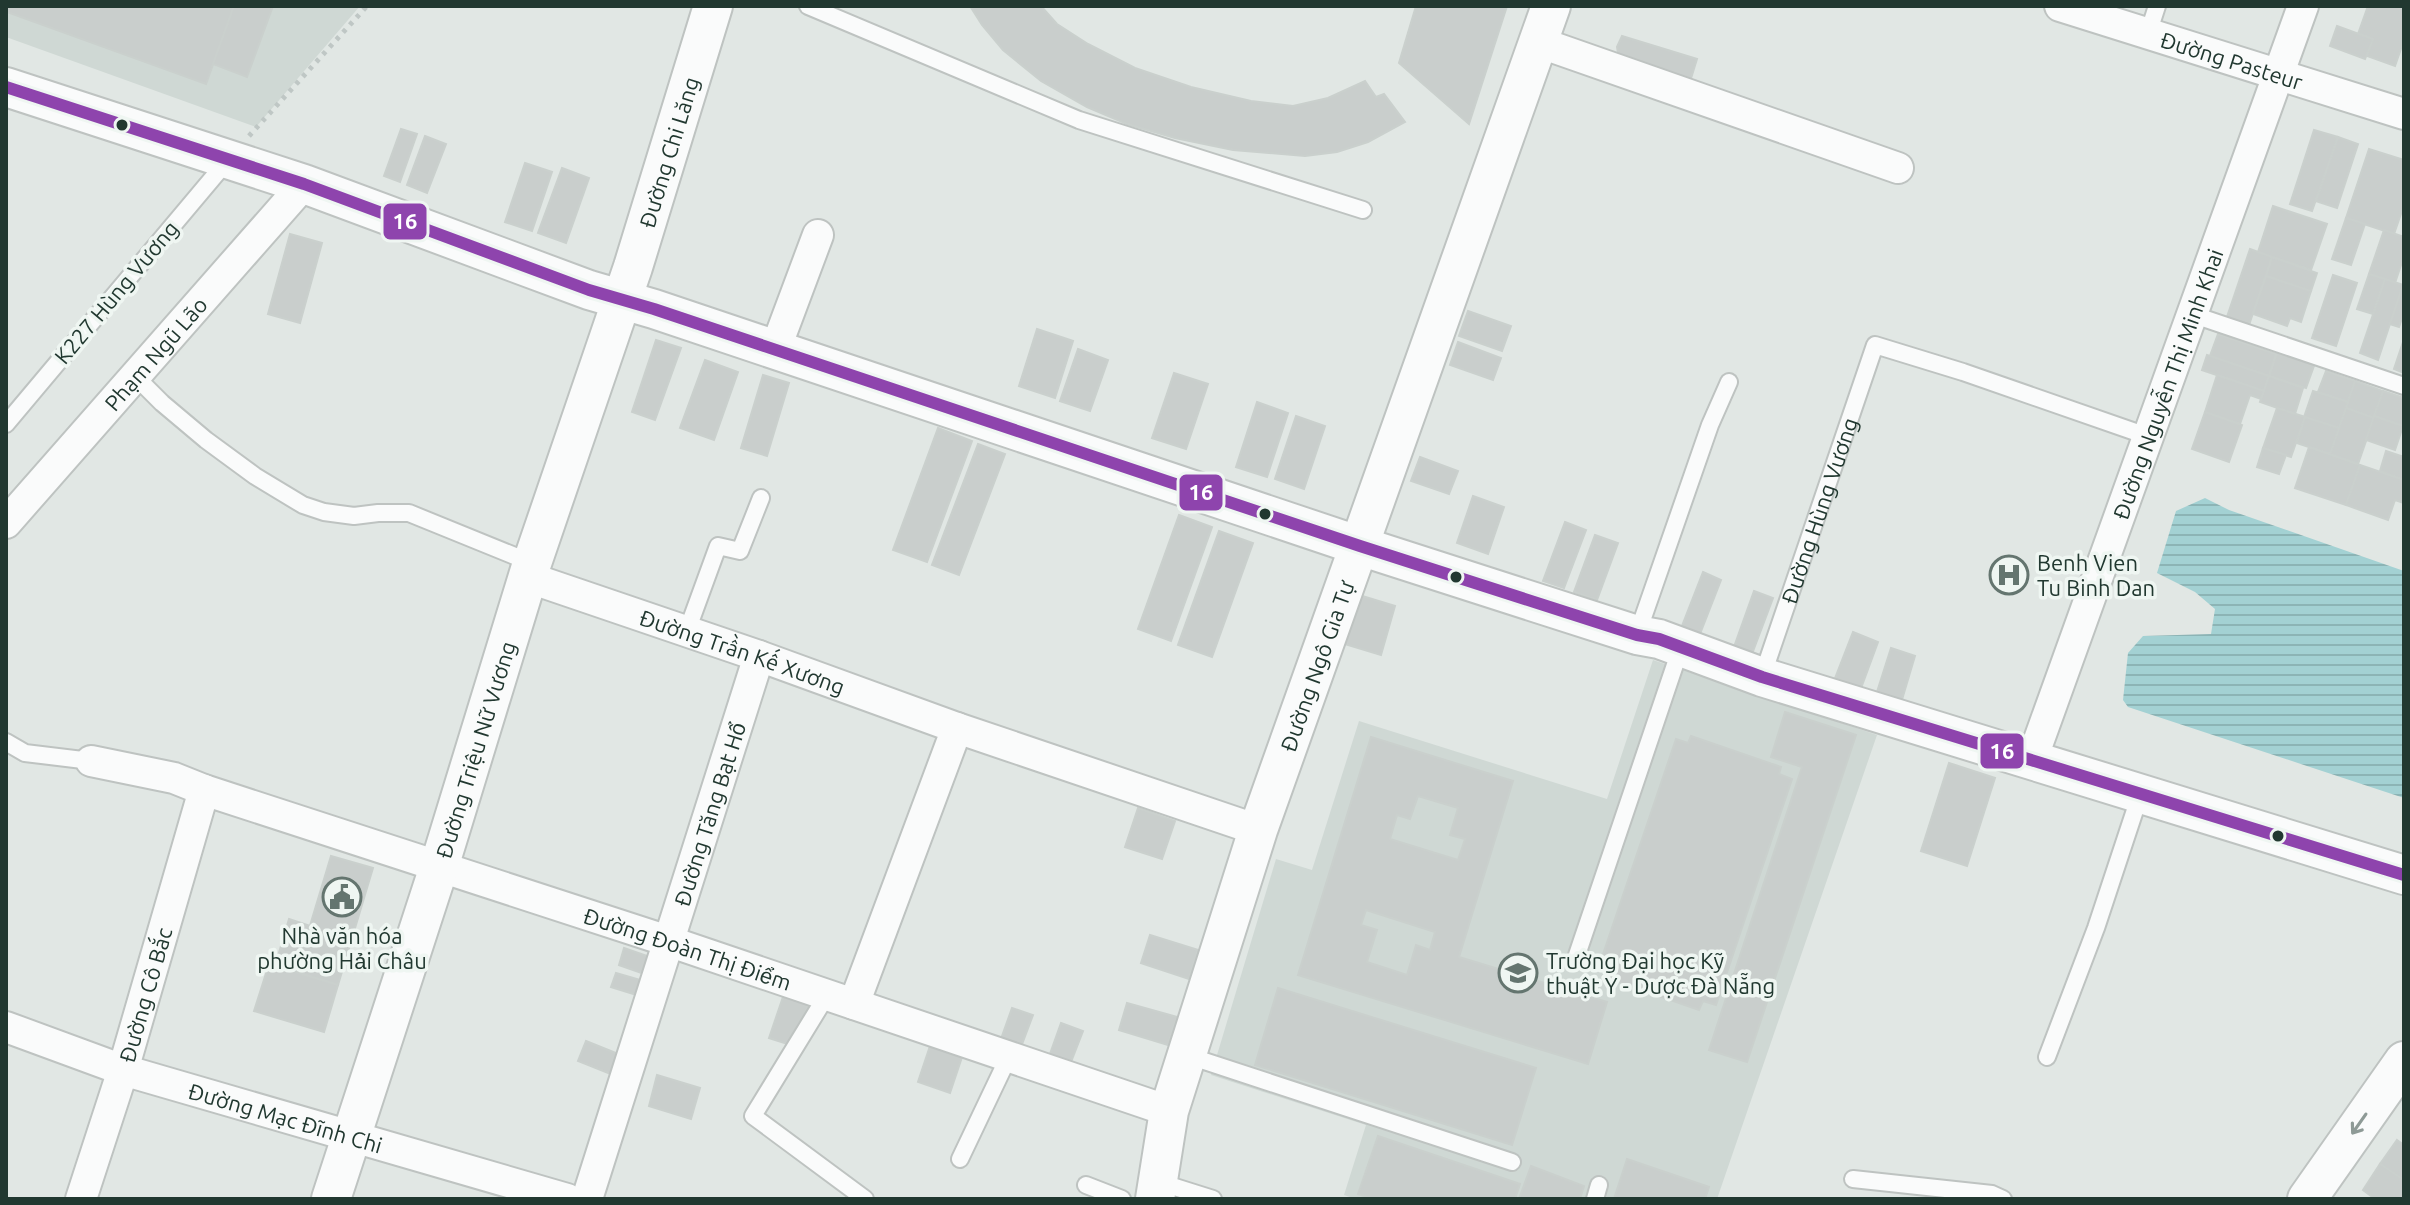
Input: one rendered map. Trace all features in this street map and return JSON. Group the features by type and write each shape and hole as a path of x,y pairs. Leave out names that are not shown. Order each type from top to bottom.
{"street":[{"name":"Đường Chi Lăng","path":"622,299 713,6"},
{"name":"Đường Ngô Gia Tự","path":"1157,1190 1169,1111 1258,830 1551,6"},
{"name":"Đường Pasteur","path":"2060,6 2152,20 2277,74 2404,114"},
{"name":"Đường Nguyễn Thị Minh Khai","path":"2031,762 2303,6"},
{"path":"1538,42 1898,168"},
{"path":"6,87 304,184 574,284 1360,546 1637,635 1659,639 1762,677 2031,762 2404,875"},
{"name":"Phạm Ngũ Lão","path":"6,523 304,184"},
{"path":"775,350 818,235"},
{"name":"Đường Triệu Nữ Vương","path":"331,1199 439,867 529,570 622,299"},
{"name":"Đường Trần Kế Xương","path":"529,570 687,631 957,728 1258,830"},
{"name":"Đường Tăng Bạt Hổ","path":"587,1199 759,656"},
{"path":"840,999 957,728"},
{"name":"Đường Đoàn Thị Điểm","path":"91,761 174,778 1169,1111"},
{"name":"Đường Cô Bắc","path":"81,1199 123,1070 204,790"},
{"name":"Đường Mạc Đĩnh Chi","path":"6,1027 123,1070 567,1199"},
{"path":"2307,1199 2404,1061"}],"lane":[{"path":"808,6 1079,120 1363,210"},
{"name":"K227 Hùng Vương","path":"6,424 227,161"},
{"path":"2191,314 2404,386"},
{"name":"Đường Hùng Vương","path":"1762,677 1875,345 2147,436"},
{"path":"135,376 206,440 255,476 303,505 324,512 354,516 409,513 529,570"},
{"path":"1637,635 1710,425 1729,382"},
{"path":"687,631 718,546 740,551 761,498"},
{"path":"1577,955 1681,647"},
{"path":"6,742 25,753 91,761"},
{"path":"2047,1057 2096,928 2140,795"},
{"path":"840,999 753,1116 865,1199"},
{"path":"1186,1055 1512,1162"},
{"path":"960,1159 1009,1056"},
{"path":"1853,1179 1992,1194 2003,1199"},
{"path":"1086,1185 1122,1199"},
{"path":"1157,1190 1213,1199"}],"path":[{"path":"227,161 367,6"}],"shaded area":[{"path":"6,6 360,6 256,127 6,37"},
{"name":"Trường Đại học Kỹ thuật Y - Dược Đà Nẵng","path":"1653,660 1877,735 1717,1199 1356,1199 1344,1195 1366,1125 1211,1075 1276,859 1312,870 1359,721 1607,799"}],"water":[{"path":"2205,498 2229,510 2404,571 2404,798 2128,707 2123,700 2128,653 2143,636 2211,634 2215,609 2195,592 2157,573 2176,511"}],"building":[{"path":"6,6 234,6 206,84 7,12"},
{"path":"234,6 273,6 247,77 213,64"},
{"path":"970,6 1041,6 1057,24 1135,68 1191,87 1251,101 1293,106 1328,98 1365,81 1376,97 1384,94 1405,122 1368,142 1337,152 1305,156 1233,150 1175,138 1127,124 1087,107 1041,81 1003,50"},
{"path":"1416,6 1507,6 1469,124 1399,63"},
{"path":"2368,6 2404,6 2404,40 2395,66 2367,56 2373,39 2358,34"},
{"path":"2337,26 2373,39 2365,59 2330,46"},
{"path":"1622,36 1697,59 1689,85 1619,59 1617,47"},
{"path":"401,129 417,134 400,182 384,176"},
{"path":"2314,130 2338,137 2312,211 2290,204"},
{"path":"425,136 446,144 427,193 407,185"},
{"path":"2338,137 2358,144 2337,208 2316,201"},
{"path":"2369,149 2404,160 2404,205 2394,234 2346,218"},
{"path":"525,163 552,172 532,231 505,222"},
{"path":"562,168 589,178 566,243 538,233"},
{"path":"2273,206 2327,224 2311,270 2258,252"},
{"path":"2346,218 2365,224 2351,265 2332,259"},
{"path":"2384,230 2404,237 2404,256 2395,283 2369,274"},
{"path":"290,234 322,243 300,323 268,314"},
{"path":"2250,249 2272,257 2249,325 2227,317"},
{"path":"2272,257 2317,273 2311,291 2266,276"},
{"path":"2369,274 2385,279 2373,314 2357,309"},
{"path":"2333,275 2357,283 2336,346 2312,338"},
{"path":"2266,276 2311,291 2301,322 2290,318 2287,326 2253,314"},
{"path":"2385,279 2403,285 2378,360 2360,353"},
{"path":"2403,285 2404,312 2399,327 2390,324"},
{"path":"1468,311 1511,326 1502,351 1459,336"},
{"path":"1037,329 1073,341 1055,398 1019,386"},
{"path":"2218,334 2276,354 2269,376 2210,356"},
{"path":"2404,339 2404,373 2394,369"},
{"path":"656,340 681,348 655,420 632,412"},
{"path":"1458,342 1501,358 1493,380 1450,365"},
{"path":"1078,349 1108,360 1090,411 1060,401"},
{"path":"2278,350 2315,363 2306,388 2269,376"},
{"path":"2207,355 2269,376 2264,391 2202,370"},
{"path":"705,360 738,372 714,440 680,428"},
{"path":"2326,371 2355,381 2348,402 2318,392"},
{"path":"1174,373 1208,384 1186,449 1152,438"},
{"path":"763,375 789,383 767,456 741,448"},
{"path":"2217,375 2264,391 2261,399 2250,395 2240,424 2205,412"},
{"path":"2269,376 2303,388 2295,414 2260,402"},
{"path":"2355,381 2383,391 2374,418 2346,408"},
{"path":"2313,391 2348,402 2339,428 2304,417"},
{"path":"2383,391 2404,398 2404,426 2374,416"},
{"path":"1257,402 1288,413 1267,477 1236,467"},
{"path":"2277,408 2305,417 2291,457 2263,448"},
{"path":"2346,408 2374,418 2358,464 2330,454"},
{"path":"2205,412 2242,425 2229,462 2192,449"},
{"path":"1296,416 1325,426 1304,489 1275,479"},
{"path":"2374,416 2403,426 2395,450 2366,440"},
{"path":"2305,417 2339,428 2330,454 2297,443"},
{"path":"938,428 972,441 927,562 893,550"},
{"path":"978,444 1005,454 959,575 932,565"},
{"path":"2309,447 2360,465 2346,505 2295,488"},
{"path":"2263,448 2286,455 2279,474 2257,467"},
{"path":"2386,451 2404,457 2404,480 2380,471"},
{"path":"1420,457 1458,471 1449,494 1411,481"},
{"path":"2360,465 2404,480 2404,503 2395,500 2388,520 2346,505"},
{"path":"1473,496 1504,507 1488,554 1457,543"},
{"path":"1179,515 1212,527 1171,641 1138,629"},
{"path":"1565,522 1586,530 1564,588 1543,581"},
{"path":"1219,531 1253,543 1212,657 1178,645"},
{"path":"1595,535 1618,543 1597,600 1574,592"},
{"path":"1703,572 1721,580 1700,634 1682,626"},
{"path":"1754,591 1773,598 1752,654 1734,647"},
{"path":"1359,595 1395,606 1381,655 1345,644"},
{"path":"1853,632 1878,642 1860,691 1834,681"},
{"path":"1891,648 1915,656 1901,703 1876,695"},
{"path":"1785,712 1856,735 1747,1062 1709,1050 1802,767 1771,757"},
{"path":"1691,736 1781,767 1779,774 1792,779 1716,1005 1703,1001 1699,1010 1607,978 1610,969 1599,966 1676,739 1688,743"},
{"path":"1371,737 1513,781 1459,957 1607,1002 1588,1064 1298,975","holes":["1418,796 1458,808 1450,835 1465,839 1458,860 1390,839 1397,815 1410,819","1366,910 1435,932 1430,950 1416,945 1407,975 1367,962 1377,930 1361,925"]},
{"path":"1949,763 1995,778 1967,866 1921,851"},
{"path":"1138,808 1175,821 1162,859 1125,847"},
{"name":"Nhà văn hóa phường Hải Châu","path":"331,856 373,868 338,985 296,972"},
{"path":"289,919 310,926 296,972 338,985 324,1032 254,1011 269,964 275,966"},
{"path":"1150,935 1198,950 1189,979 1141,963"},
{"path":"624,948 656,959 650,976 619,965"},
{"path":"616,973 647,982 643,997 611,987"},
{"path":"1278,988 1536,1068 1512,1145 1255,1065"},
{"path":"784,994 809,1002 794,1046 769,1038"},
{"path":"1127,1003 1177,1017 1168,1045 1119,1030"},
{"path":"1012,1008 1033,1015 1021,1047 1001,1039"},
{"path":"1061,1023 1083,1031 1071,1062 1050,1054"},
{"path":"586,1041 626,1057 618,1077 578,1061"},
{"path":"931,1043 963,1054 950,1093 918,1082"},
{"path":"657,1075 700,1088 691,1119 649,1106"},
{"path":"1378,1136 1520,1184 1515,1199 1374,1199 1358,1194"},
{"path":"2397,1140 2404,1145 2404,1180 2380,1164"},
{"path":"1627,1159 1709,1187 1705,1199 1614,1199"},
{"path":"2380,1164 2404,1180 2404,1199 2375,1199 2363,1190"},
{"path":"1531,1166 1584,1186 1580,1199 1519,1199"}],"transit line":[{"name":"16","path":"6,87 304,184 589,290 654,309 1360,546 1637,635 1659,639 1762,677 2404,875"}],"place":[{"name":"Benh Vien Tu Binh Dan","path":"2009,575"},
{"name":"Nhà văn hóa phường Hải Châu","path":"342,897"},
{"name":"Trường Đại học Kỹ thuật Y - Dược Đà Nẵng","path":"1518,973"}]}
